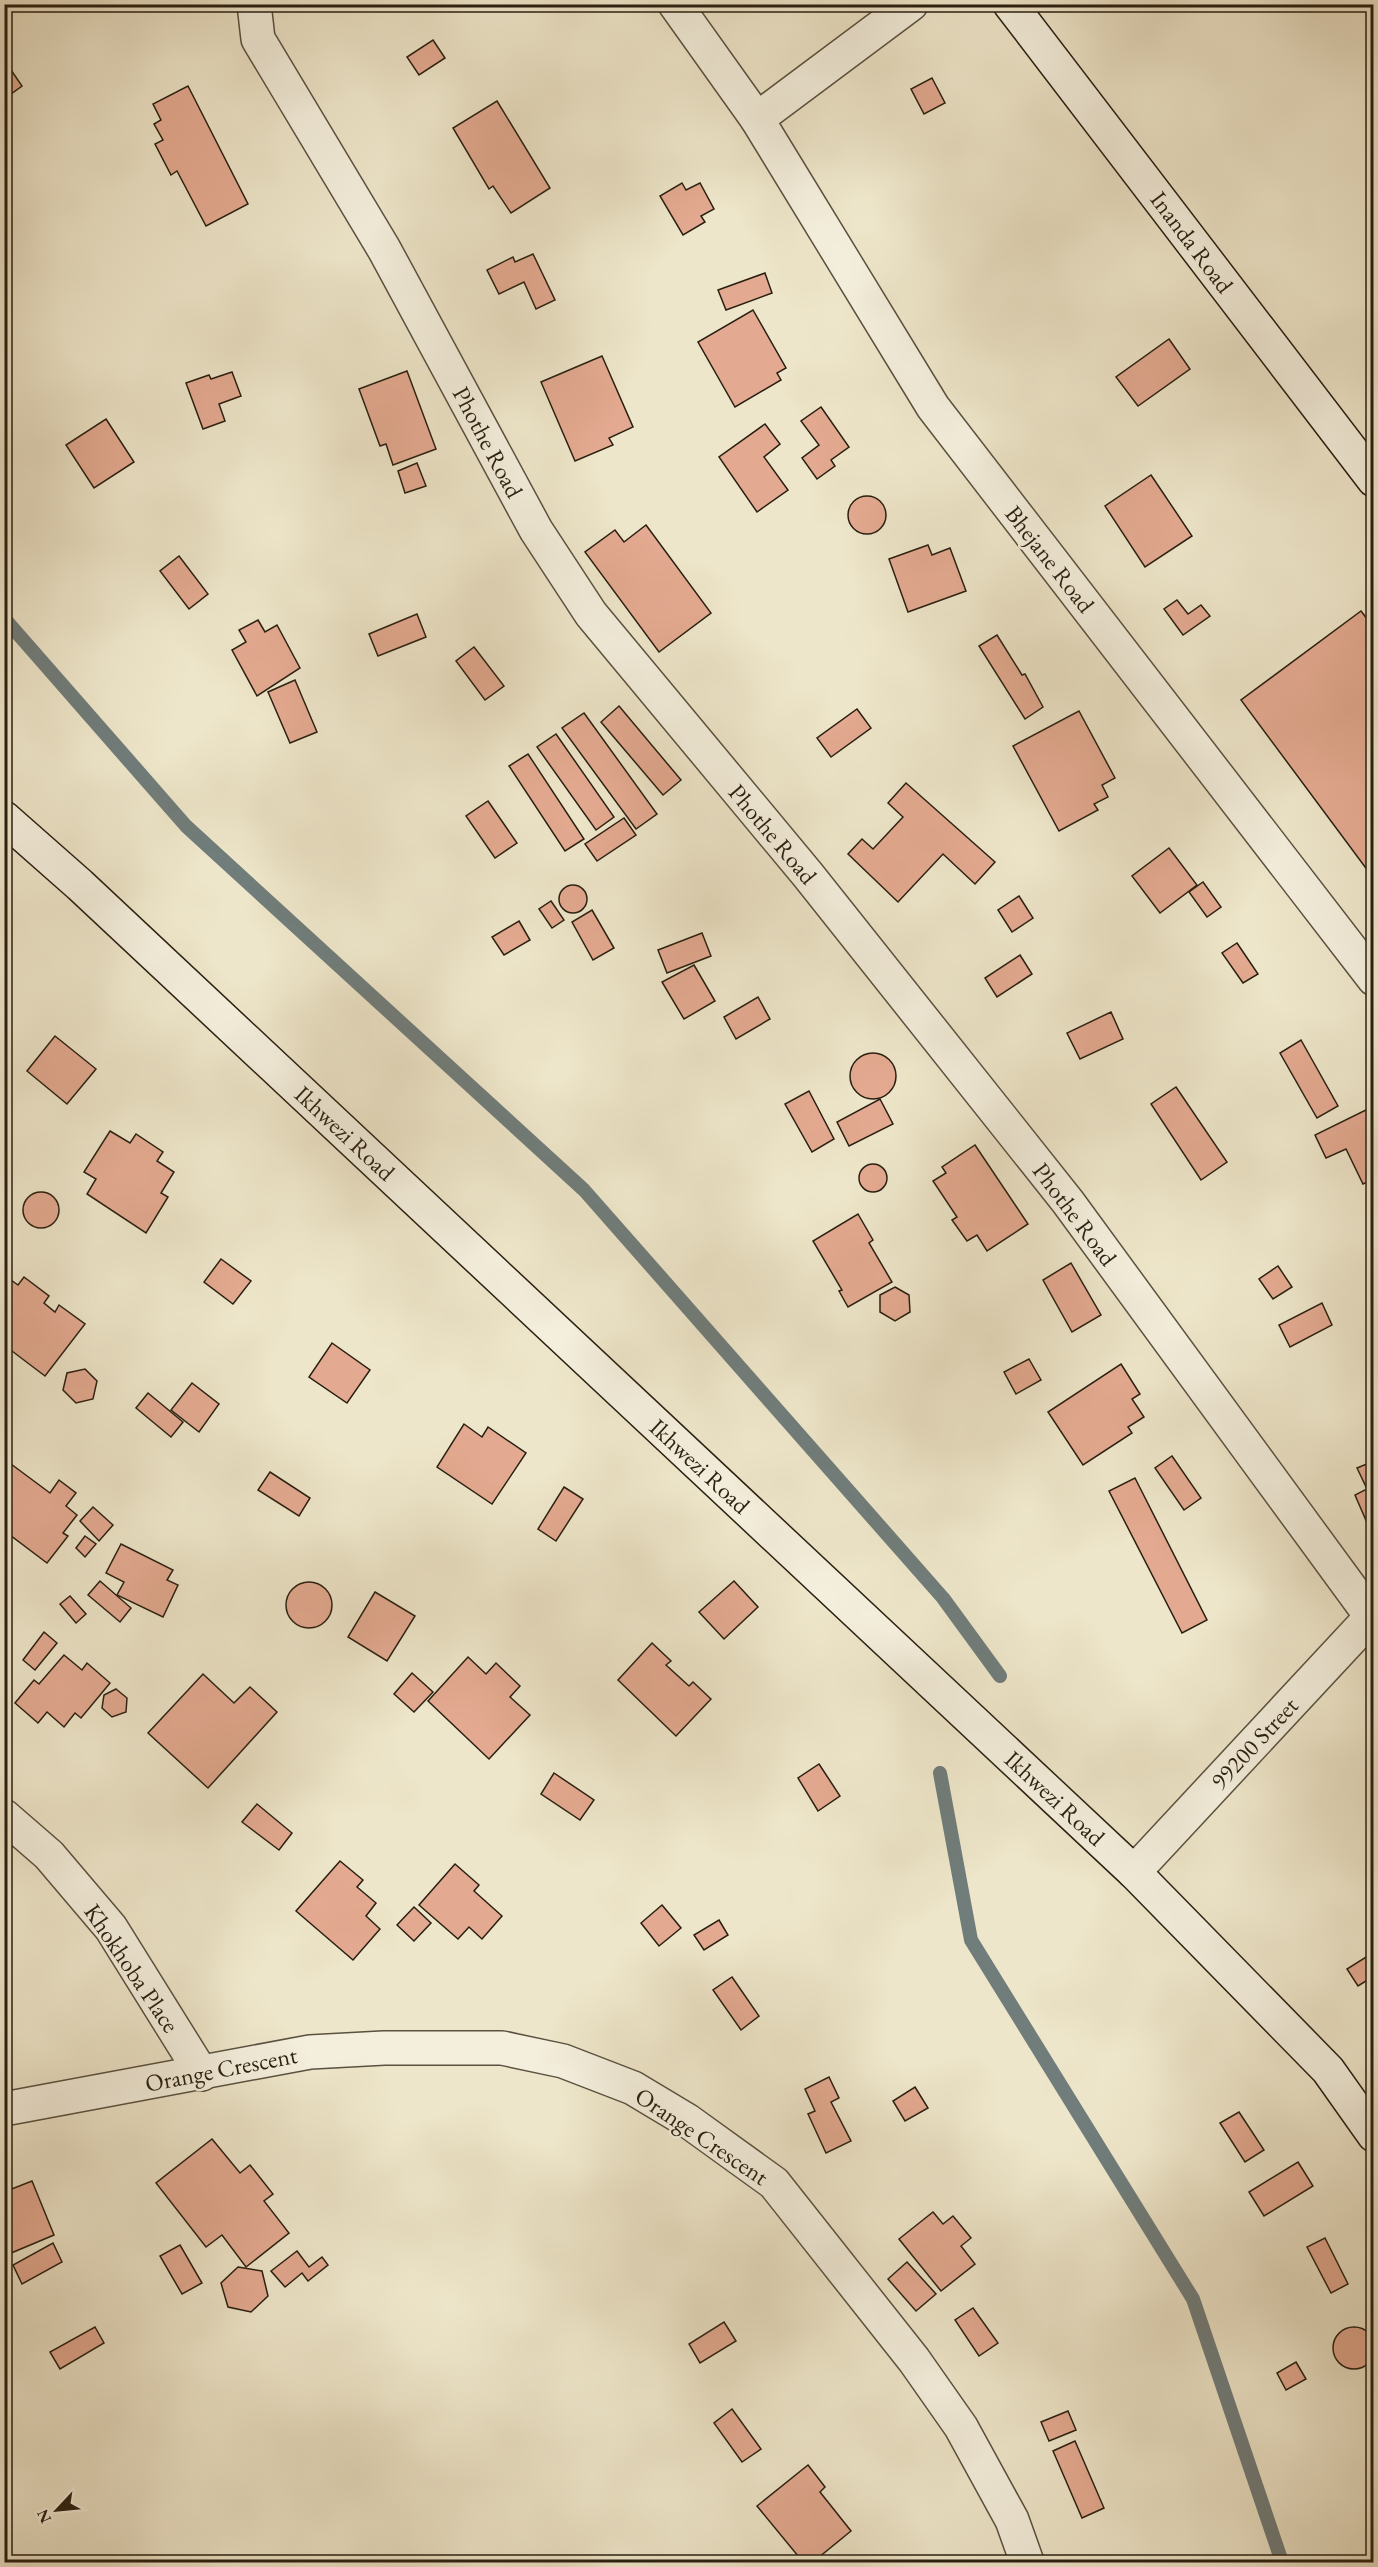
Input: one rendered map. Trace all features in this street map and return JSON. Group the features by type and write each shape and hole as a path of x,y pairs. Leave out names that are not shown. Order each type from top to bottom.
{"street":[{"name":"Phothe Road","path":"254,4 258,39 384,249 536,530 591,614 808,874 1068,1202 1372,1615"},
{"name":"Bhejane Road","path":"675,4 757,119 933,407 1374,979"},
{"path":"757,119 911,4"},
{"name":"Inanda Road","path":"1010,4 1374,480"},
{"name":"Ikhwezi Road","path":"4,818 80,885 1134,1872 1328,2070 1374,2135"},
{"name":"99200 Street","path":"1134,1872 1372,1615"},
{"name":"Khokhoba Place","path":"4,1816 49,1856 111,1928 202,2074"},
{"name":"Orange Crescent","path":"4,2109 202,2074 309,2052 384,2048 502,2048 563,2061 642,2093 688,2121 774,2183 914,2360 961,2427 1012,2520 1028,2562"}],"building":[{"path":"433,40 445,58 419,75 407,57"},
{"path":"7,64 22,86 4,99 4,66"},
{"path":"932,78 945,103 924,114 911,89"},
{"path":"188,86 248,204 206,226 177,171 171,175 155,144 163,140 154,124 161,120 153,104"},
{"path":"497,101 550,188 511,213 493,186 489,189 453,128"},
{"path":"682,183 686,190 700,183 714,209 701,216 705,222 683,235 660,196"},
{"path":"533,254 555,300 536,309 524,282 499,294 487,270 513,257 515,262"},
{"path":"765,273 772,293 726,310 718,290"},
{"path":"753,310 786,368 777,373 781,380 735,407 698,342"},
{"path":"1169,339 1190,369 1138,406 1116,377"},
{"path":"602,356 633,427 609,438 613,445 575,461 541,382"},
{"path":"407,371 436,449 393,465 386,444 380,446 359,389"},
{"path":"232,372 241,396 219,404 225,421 203,429 186,383 209,375 211,379"},
{"path":"821,407 849,447 831,460 835,466 817,479 802,458 819,445 801,421"},
{"path":"106,419 134,462 94,488 66,445"},
{"path":"765,424 780,444 764,457 788,490 757,512 719,457"},
{"path":"417,463 426,486 405,493 398,471"},
{"path":"1151,475 1192,536 1145,567 1105,506"},
{"path":"867,496 881,501 886,515 881,529 867,534 853,529 848,515 853,501"},
{"path":"646,525 711,613 659,652 585,552 615,530 624,542"},
{"path":"928,545 932,555 950,548 966,591 908,612 889,559"},
{"path":"179,556 208,594 189,609 160,571"},
{"path":"1177,600 1188,614 1201,605 1210,616 1183,635 1164,609"},
{"path":"1361,611 1374,628 1374,879 1241,700"},
{"path":"417,614 426,637 378,656 369,634"},
{"path":"258,620 265,632 277,625 300,668 257,696 232,650 246,642 239,630"},
{"path":"997,635 1022,675 1025,674 1043,707 1025,719 979,646"},
{"path":"474,647 504,686 485,700 456,661"},
{"path":"295,680 317,732 290,743 268,692"},
{"path":"619,706 681,780 663,795 601,722"},
{"path":"857,709 871,728 831,757 817,738"},
{"path":"1079,711 1115,778 1102,785 1108,797 1094,804 1098,810 1059,831 1013,746"},
{"path":"584,713 657,814 636,829 562,728"},
{"path":"556,734 614,817 596,830 537,747"},
{"path":"528,754 584,839 565,851 509,766"},
{"path":"906,783 995,862 975,884 943,854 898,902 848,854 862,839 873,849 903,817 888,803"},
{"path":"488,801 517,843 495,858 466,816"},
{"path":"624,818 636,835 597,861 585,844"},
{"path":"1169,848 1197,885 1160,913 1132,876"},
{"path":"1203,882 1221,907 1207,917 1189,892"},
{"path":"573,885 583,889 587,899 583,909 573,913 563,909 559,899 563,889"},
{"path":"1019,896 1033,918 1012,932 998,910"},
{"path":"551,901 564,920 552,928 539,909"},
{"path":"592,910 614,948 593,960 572,922"},
{"path":"519,921 530,940 504,955 492,937"},
{"path":"702,933 711,956 667,973 658,950"},
{"path":"1237,943 1258,974 1243,983 1222,953"},
{"path":"1020,955 1032,974 997,997 985,978"},
{"path":"694,965 715,1001 684,1019 662,982"},
{"path":"758,997 770,1019 736,1039 724,1017"},
{"path":"1111,1012 1123,1039 1080,1059 1067,1033"},
{"path":"55,1036 96,1069 67,1104 27,1071"},
{"path":"1301,1040 1338,1106 1317,1118 1280,1053"},
{"path":"873,1053 889,1060 896,1076 889,1092 873,1099 857,1092 850,1076 857,1060"},
{"path":"1176,1087 1227,1162 1201,1180 1151,1104"},
{"path":"809,1091 834,1139 812,1152 785,1104"},
{"path":"880,1099 893,1124 849,1146 837,1122"},
{"path":"1374,1106 1374,1179 1363,1184 1346,1149 1326,1158 1315,1135"},
{"path":"110,1131 130,1143 136,1134 163,1152 157,1161 174,1172 161,1193 168,1197 146,1233 87,1194 96,1179 84,1172"},
{"path":"975,1145 1028,1224 987,1251 977,1235 967,1241 952,1220 957,1217 933,1181 946,1173 942,1167"},
{"path":"873,1164 883,1168 887,1178 883,1188 873,1192 863,1188 859,1178 863,1168"},
{"path":"41,1192 54,1197 59,1210 54,1223 41,1228 28,1223 23,1210 28,1197"},
{"path":"858,1214 873,1240 869,1243 892,1282 848,1307 839,1291 842,1290 813,1241"},
{"path":"221,1259 251,1281 233,1304 204,1282"},
{"path":"1071,1263 1101,1315 1072,1332 1043,1280"},
{"path":"1278,1266 1292,1287 1273,1299 1259,1279"},
{"path":"4,1275 18,1285 24,1277 49,1296 44,1303 55,1312 59,1305 85,1324 45,1376 4,1345"},
{"path":"895,1287 909,1295 910,1312 895,1321 880,1312 880,1295"},
{"path":"1322,1303 1332,1325 1290,1347 1279,1325"},
{"path":"332,1343 370,1370 347,1403 309,1377"},
{"path":"1029,1359 1041,1380 1016,1394 1004,1372"},
{"path":"1121,1364 1140,1394 1132,1399 1144,1417 1128,1427 1132,1433 1083,1465 1048,1412"},
{"path":"85,1369 97,1381 93,1399 76,1403 63,1390 67,1373"},
{"path":"192,1383 219,1404 199,1432 171,1410"},
{"path":"148,1393 183,1422 171,1437 136,1408"},
{"path":"464,1424 482,1437 488,1427 526,1453 492,1504 437,1467"},
{"path":"1172,1456 1201,1498 1184,1510 1155,1468"},
{"path":"1374,1461 1374,1522 1368,1525 1355,1495 1367,1489 1357,1468"},
{"path":"11,1464 50,1493 59,1480 76,1493 66,1506 77,1515 63,1533 68,1536 47,1563 6,1532 4,1527 4,1472"},
{"path":"270,1472 310,1498 299,1516 258,1490"},
{"path":"1135,1478 1207,1620 1182,1633 1109,1491"},
{"path":"564,1487 583,1499 556,1541 538,1529"},
{"path":"93,1507 113,1525 99,1541 80,1521"},
{"path":"85,1536 96,1544 85,1557 76,1548"},
{"path":"121,1544 173,1570 167,1580 178,1585 163,1617 117,1595 124,1582 106,1573"},
{"path":"100,1581 131,1608 120,1622 88,1595"},
{"path":"734,1581 758,1607 724,1639 699,1612"},
{"path":"309,1582 325,1589 332,1605 325,1621 309,1628 293,1621 286,1605 293,1589"},
{"path":"375,1592 415,1616 387,1661 348,1637"},
{"path":"70,1596 86,1614 76,1623 60,1604"},
{"path":"44,1632 57,1643 35,1670 23,1660"},
{"path":"652,1643 671,1661 666,1665 689,1686 693,1682 711,1699 676,1736 618,1680"},
{"path":"64,1655 82,1670 87,1663 110,1683 81,1718 75,1713 64,1727 47,1712 38,1723 15,1703 34,1680 39,1684"},
{"path":"468,1657 486,1674 496,1663 520,1686 510,1697 530,1715 489,1759 428,1701"},
{"path":"412,1673 433,1692 414,1712 394,1694"},
{"path":"203,1674 234,1703 250,1687 277,1712 208,1788 148,1733"},
{"path":"116,1689 127,1698 126,1712 112,1717 102,1708 104,1695"},
{"path":"819,1764 840,1796 818,1811 798,1778"},
{"path":"554,1773 594,1800 580,1820 541,1794"},
{"path":"257,1804 292,1833 279,1850 242,1822"},
{"path":"340,1861 363,1880 357,1887 376,1903 366,1916 380,1929 353,1960 296,1911"},
{"path":"455,1864 479,1885 474,1891 502,1916 482,1939 469,1927 458,1939 419,1905"},
{"path":"662,1905 681,1928 659,1946 641,1923"},
{"path":"414,1907 431,1923 414,1941 397,1925"},
{"path":"719,1920 728,1935 704,1950 694,1935"},
{"path":"1374,1952 1374,1976 1358,1986 1347,1969"},
{"path":"732,1977 759,2016 741,2030 713,1990"},
{"path":"4,2020 11,2036 4,2039"},
{"path":"829,2077 839,2098 831,2102 851,2141 826,2153 808,2114 815,2111 805,2089"},
{"path":"915,2087 928,2108 905,2121 893,2101"},
{"path":"1239,2112 1264,2150 1245,2162 1220,2123"},
{"path":"212,2139 240,2173 250,2165 273,2194 264,2201 289,2233 246,2267 222,2235 206,2247 156,2183"},
{"path":"1298,2162 1313,2186 1264,2216 1249,2192"},
{"path":"32,2181 54,2235 4,2256 4,2192"},
{"path":"933,2212 943,2224 953,2216 971,2238 961,2246 975,2264 941,2291 899,2239"},
{"path":"1325,2238 1348,2284 1331,2293 1307,2247"},
{"path":"53,2243 62,2262 22,2284 13,2265"},
{"path":"180,2245 202,2283 182,2294 160,2256"},
{"path":"297,2251 309,2267 322,2257 328,2265 308,2281 302,2273 285,2287 271,2271"},
{"path":"907,2262 936,2294 916,2311 888,2279"},
{"path":"238,2267 262,2271 268,2296 251,2312 228,2307 221,2283"},
{"path":"973,2308 998,2343 979,2356 955,2320"},
{"path":"724,2322 736,2341 700,2363 689,2344"},
{"path":"95,2327 104,2343 60,2369 50,2352"},
{"path":"1354,2327 1362,2328 1369,2333 1374,2340 1374,2356 1369,2363 1362,2368 1354,2369 1346,2368 1339,2363 1334,2356 1333,2348 1334,2340 1339,2333 1346,2328"},
{"path":"1296,2362 1306,2379 1286,2390 1277,2373"},
{"path":"732,2409 761,2449 742,2462 714,2423"},
{"path":"1068,2411 1076,2430 1049,2441 1041,2422"},
{"path":"1075,2441 1104,2508 1082,2518 1053,2451"},
{"path":"808,2465 825,2487 820,2492 851,2531 813,2562 803,2562 757,2506"}],"waterway":[{"path":"4,618 186,826 584,1190 943,1598 1000,1676"},
{"path":"940,1773 971,1940 1193,2299 1282,2562"}]}
